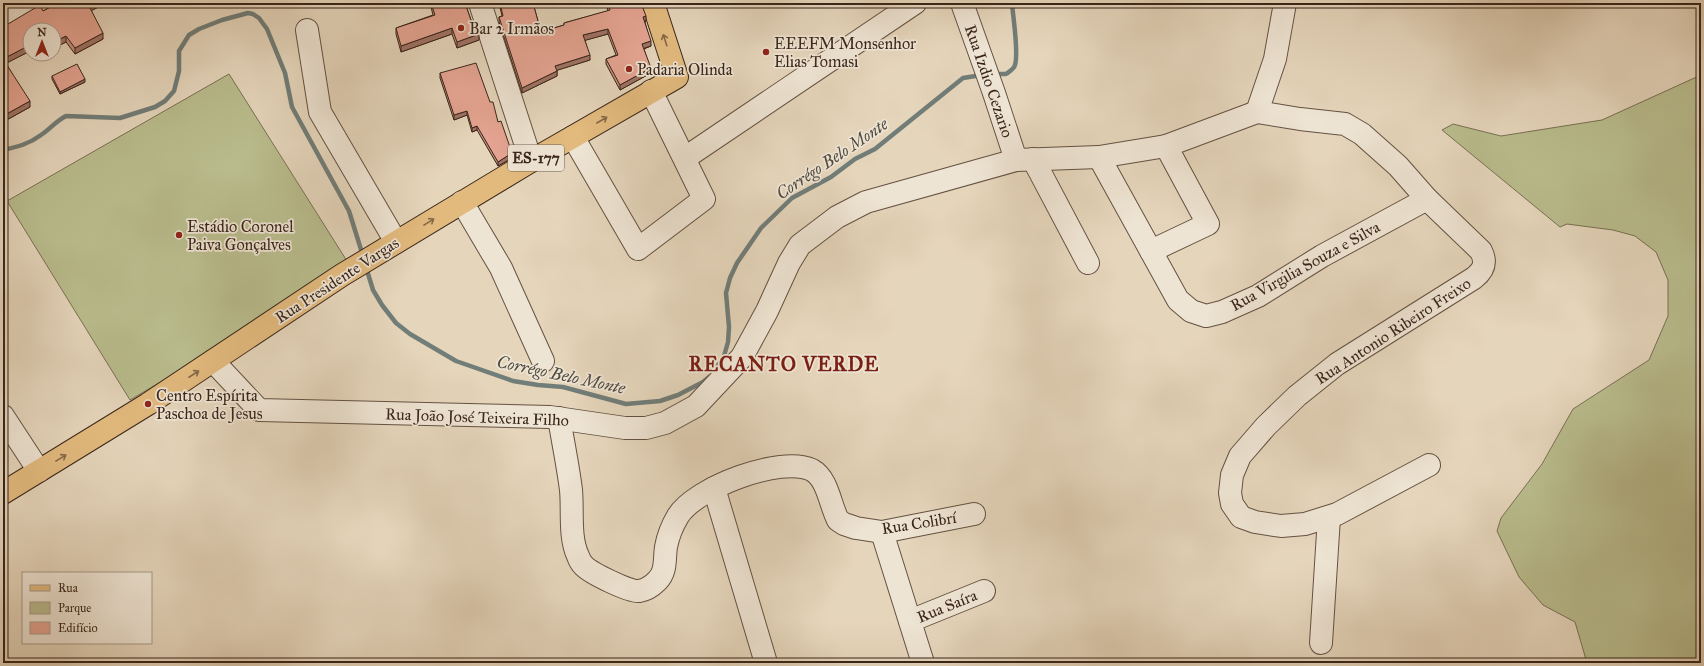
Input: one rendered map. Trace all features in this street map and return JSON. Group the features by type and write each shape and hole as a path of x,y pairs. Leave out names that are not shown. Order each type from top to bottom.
{"main road":[{"name":"Rua Presidente Vargas","path":"3,492 91,440 342,275 531,161 677,77 653,3"}],"street":[{"path":"3,18 27,3"},
{"path":"480,3 531,161"},
{"path":"685,158 915,3"},
{"name":"Rua Izdio Cezario","path":"962,3 994,93 1024,160 1088,263"},
{"path":"1257,112 1275,59 1285,3"},
{"path":"307,30 320,112 396,242"},
{"path":"573,137 638,249 704,199 651,92"},
{"name":"Rua João José Teixeira Filho","path":"213,361 258,410 550,417 625,428 646,428 665,423 696,406 742,357 767,312 789,263 800,245 837,217 866,202 1024,160 1099,158 1166,146 1257,112 1346,124 1362,134 1398,166 1427,199"},
{"path":"1151,251 1208,224 1166,146"},
{"name":"Rua Virgilia Souza e Silva","path":"1099,158 1178,300 1191,311 1206,316 1222,312 1258,296 1322,256 1427,199"},
{"name":"Rua Antonio Ribeiro Freixo","path":"1427,199 1481,251 1485,258 1481,273 1336,364 1297,396 1266,426 1240,456 1232,475 1230,493 1232,504 1241,517 1255,522 1281,526 1305,524 1337,514 1429,465"},
{"path":"462,202 501,268 543,361"},
{"path":"3,416 39,471"},
{"path":"559,418 571,490 574,537 577,555 584,566 613,583 637,592 648,588 658,580 664,569 666,548 671,530 678,514 693,500 714,488 766,663"},
{"name":"Rua Colibrí","path":"714,488 757,471 784,466 801,467 812,470 820,477 838,520 844,524 856,528 882,532 974,514"},
{"path":"1320,643 1330,517"},
{"path":"882,532 923,663"},
{"name":"Rua Saíra","path":"910,621 984,591"}],"green space":[{"name":"Estádio Coronel Paiva Gonçalves","path":"229,74 352,269 130,400 7,201"},
{"path":"1701,75 1701,663 1587,663 1575,622 1543,605 1519,577 1497,531 1501,518 1542,464 1573,409 1649,360 1668,316 1668,280 1656,252 1635,236 1613,230 1567,224 1560,227 1442,130 1453,124 1501,136 1602,120"}],"building":[{"path":"58,3 94,3 89,6 103,33 75,48 66,36 62,38 62,22 22,22 22,49 3,59 3,27 40,5 43,11"},
{"path":"431,3 465,3 472,23 475,22 479,34 457,42 452,28 401,46 396,28 435,15"},
{"path":"500,3 533,3 541,32 564,25 564,23 610,10 608,3 641,3 646,16 643,17 651,41 642,44 651,68 620,85 606,59 618,55 608,29 583,35 590,55 555,66 557,71 522,88 499,17 503,16"},
{"path":"3,59 30,101 3,116"},
{"path":"476,63 490,102 493,102 498,122 501,121 512,153 498,162 477,126 472,128 467,111 454,115 440,73"},
{"path":"77,64 85,79 60,92 52,76"}],"waterway":[{"name":"Corrégo Belo Monte","path":"993,74 1006,74 1013,69 1015,65 1016,44 1012,3"},
{"name":"Corrégo Belo Monte","path":"3,150 32,141 66,116 120,118 155,107 165,101 174,91 179,71 179,51 189,35 199,29 222,20 248,13 253,14 259,18 267,29 285,73 292,107 349,211 363,256"},
{"name":"Corrégo Belo Monte","path":"715,370 724,356 728,342 729,327 726,293 730,278 737,263 761,228 792,198 831,177 855,159 875,149 963,78 982,75"},
{"name":"Corrégo Belo Monte","path":"366,267 373,290 382,305 396,323 410,334 456,361 513,381 563,387 626,404 660,401 678,395 703,382 709,377"}],"place":[{"name":"Bar 2 Irmãos","path":"461,28"},
{"name":"EEEFM Monsenhor Elias Tomasi","path":"766,52"},
{"name":"Padaria Olinda","path":"629,69"},
{"name":"Estádio Coronel Paiva Gonçalves","path":"179,235"},
{"name":"Centro Espírita Paschoa de Jesus","path":"148,404"}],"district":[{"name":"RECANTO VERDE","path":"784,364"}]}
